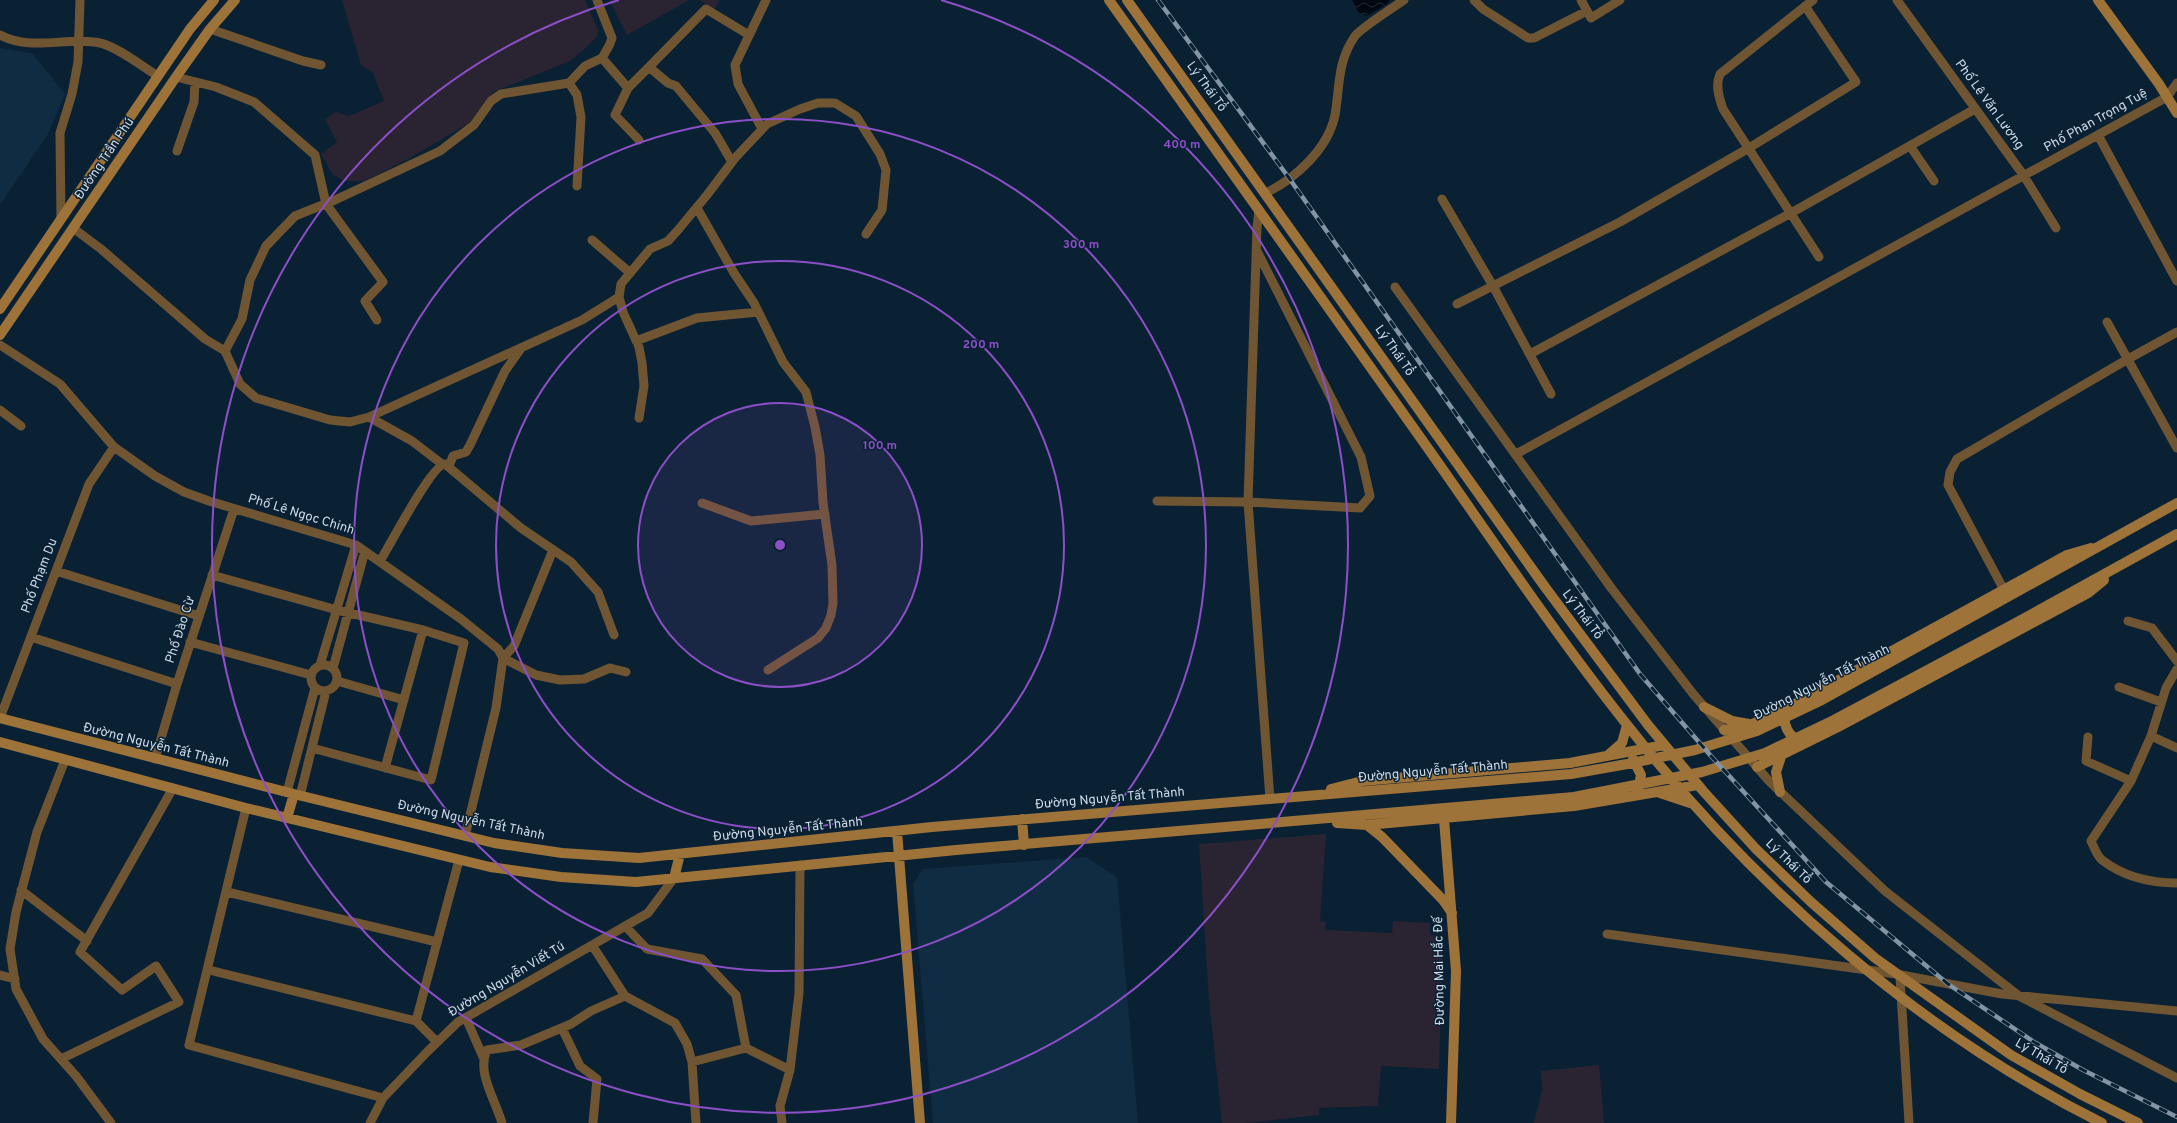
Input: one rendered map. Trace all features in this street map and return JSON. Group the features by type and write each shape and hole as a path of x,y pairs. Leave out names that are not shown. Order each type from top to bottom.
{"main road":[{"name":"Đường Trần Phú","path":"0,309 198,18 214,0"},
{"name":"Đường Trần Phú","path":"0,335 176,77 210,29 235,0"},
{"path":"1108,0 1217,150 1531,595 1627,725 1679,788 1746,861 1803,915 1865,969 2001,1067 2102,1123"},
{"name":"Lý Thái Tổ","path":"1127,0 1357,320 1545,587 1664,745 1756,849 1811,902 1875,958 1898,975 2011,1055 2080,1094 2138,1123"},
{"path":"2098,0 2177,113"},
{"path":"1217,150 1229,142"},
{"path":"61,219 73,228"},
{"path":"1344,330 1357,320"},
{"name":"Đường Nguyễn Tất Thành","path":"0,718 155,759 465,836 562,853 638,858 1022,819 1571,774 1695,750 1757,732 1822,700 2110,542 2177,503"},
{"path":"0,742 246,808 490,867 561,877 636,882 899,855 1574,797 1651,784 1752,758 1834,720 2177,534"},
{"path":"1724,730 1753,724 1786,709 2067,555 2110,542"},
{"path":"1757,767 2085,595 2122,564"},
{"path":"1704,707 1732,721 1753,724"},
{"path":"1786,709 1784,718 1787,729 1798,740 1807,742"},
{"path":"1604,758 1622,743 1627,725"},
{"path":"1300,796 1362,781 1570,763 1604,758 1664,745"},
{"path":"1626,753 1637,763 1641,773 1640,784 1633,797"},
{"path":"1780,792 1776,772 1782,754"},
{"path":"1303,821 1367,825 1444,819 1574,806 1633,797 1698,784"},
{"path":"1654,793 1676,797 1697,808"},
{"path":"287,818 293,794"},
{"path":"1022,819 1024,845"},
{"name":"Đường Mai Hắc Đế","path":"1444,819 1456,971 1451,1123"},
{"path":"1367,825 1382,837 1443,900 1452,913"},
{"path":"897,831 920,1123"},
{"path":"674,878 680,854"}],"street":[{"path":"61,219 60,133 72,94 78,62 80,0"},
{"path":"225,351 242,319 250,280 266,246 295,216 326,204 440,151 474,125 491,101 501,94 569,83 585,66 602,58 612,38 597,0"},
{"path":"1266,193 1280,185 1312,158 1328,135 1334,116 1341,65 1356,35 1403,0"},
{"path":"1474,0 1483,9 1528,38 1534,38 1620,0"},
{"path":"1581,0 1589,15"},
{"path":"1813,0 1720,74 1718,78 1719,98 1723,109 1819,257"},
{"name":"Phố Lê Văn Lương","path":"1897,0 2024,176 2056,228"},
{"path":"762,129 738,84 734,65 764,1"},
{"path":"1457,304 1620,222 1749,148 1856,82 1804,6"},
{"path":"639,140 615,115 628,88 706,9 749,35"},
{"path":"210,29 303,61 321,65"},
{"path":"0,35 14,40 41,44 78,42 100,43 118,51 158,76"},
{"path":"602,58 628,88"},
{"path":"649,67 668,83 676,86 715,133 732,162"},
{"path":"176,77 216,87 254,102 315,155 326,204 383,282 365,301 377,320"},
{"path":"177,151 194,102 195,82"},
{"path":"569,83 577,95 581,117 577,186"},
{"path":"2167,97 2177,83"},
{"name":"Phố Phan Trọng Tuệ","path":"1516,454 2167,97"},
{"path":"639,418 644,386 642,364 636,341 623,312 619,297 621,284 629,272 650,249 668,241 697,208 732,162 762,129 779,118 818,104 835,103 856,116 880,154 886,170 882,210 866,234"},
{"path":"1530,354 1791,214 1975,109"},
{"path":"2098,135 2177,281"},
{"path":"1910,146 1934,181"},
{"path":"1442,199 1551,394"},
{"path":"697,208 758,312 783,362 806,392 820,455 825,514 832,565 833,603 826,628 806,647 768,670"},
{"path":"1259,210 1256,249 1248,502 1270,799"},
{"path":"73,228 205,339 225,351 240,384 256,398 330,420 350,422 368,417 582,320 619,297"},
{"path":"592,240 629,272"},
{"path":"1158,501 1248,502 1360,508 1370,496 1361,457 1256,249"},
{"path":"1395,287 1612,589 1704,707 1780,792 1885,891 2019,996 2177,1078"},
{"path":"636,341 697,318 758,312"},
{"path":"2107,322 2177,448"},
{"path":"2004,590 1948,485 1950,472 1957,459 2177,332"},
{"name":"Phố Lê Ngọc Chinh","path":"0,345 60,384 114,447 155,476 184,492 234,509 356,545 461,619 498,649 503,658"},
{"path":"380,562 423,487 453,456 466,452 505,371 520,349"},
{"path":"0,410 21,426"},
{"path":"368,417 412,441 445,465 520,528 571,562 598,592 614,636"},
{"name":"Phố Phạm Du","path":"0,718 89,484 114,447"},
{"path":"702,503 751,521 825,514"},
{"name":"Phố Đào Cừ","path":"155,759 190,642 234,509"},
{"path":"320,665 356,545"},
{"path":"465,836 496,708 503,658 514,646 553,550"},
{"path":"333,668 365,551"},
{"path":"56,571 199,616"},
{"path":"212,575 337,610 423,630 464,643 431,780 312,748"},
{"path":"2128,621 2152,628 2177,661"},
{"path":"385,768 423,630"},
{"path":"31,637 177,684"},
{"path":"190,642 310,675"},
{"path":"503,658 536,674 560,680 584,679 610,668 626,672"},
{"path":"320,665 328,665 333,668 336,672 337,681 333,688 326,691 315,688 310,680 310,675 313,670 320,665"},
{"path":"2177,669 2166,688 2151,736 2131,781 2091,841 2101,859 2135,878 2154,883 2177,883"},
{"path":"337,681 404,700"},
{"path":"2119,687 2161,702"},
{"path":"293,794 315,688"},
{"path":"293,794 312,748 326,691"},
{"path":"2151,736 2177,748"},
{"path":"2088,737 2086,761 2131,781"},
{"path":"65,760 37,832 21,890 10,949 16,989 43,1039 76,1076 111,1123"},
{"path":"61,1059 179,1002 156,966 122,990 80,952 173,788"},
{"path":"246,808 209,970 189,1045 383,1098"},
{"path":"416,1021 459,860"},
{"path":"782,1123 780,1106 790,1070 799,993 800,865"},
{"name":"Đường Nguyễn Viết Tú","path":"370,1123 383,1098 458,1022 648,913 674,878"},
{"path":"21,890 87,941"},
{"path":"227,892 438,942"},
{"path":"624,926 647,949 702,959 736,994 746,1048"},
{"path":"1608,934 1865,969 2019,996 2177,1011"},
{"path":"592,945 625,996 675,1023 687,1044 692,1062 696,1123"},
{"path":"209,970 416,1021 437,1042"},
{"path":"0,975 15,979"},
{"path":"1898,975 1902,996 1909,1123"},
{"path":"483,1057 487,1050 521,1045 562,1028 591,1011 625,996"},
{"path":"466,1018 483,1057 484,1072 502,1123"},
{"path":"562,1028 580,1066 597,1079 593,1123"},
{"path":"692,1062 746,1048 790,1070"}],"shaded area":[{"path":"342,0 585,0 598,30 597,36 588,46 570,61 493,92 471,122 408,159 364,181 344,181 333,175 321,154 337,142 325,120 335,112 349,116 384,101 373,73 361,65"},
{"path":"609,0 689,0 627,35"},
{"path":"700,0 720,0 714,10"},
{"path":"0,48 32,53 65,94 48,134 0,205"},
{"path":"1326,834 1320,921 1326,922 1325,930 1392,933 1393,921 1430,923 1430,935 1443,936 1439,1069 1381,1066 1378,1106 1319,1108 1319,1115 1246,1123 1222,1123 1209,1000 1199,844"},
{"path":"1086,857 1117,877 1138,1123 933,1123 913,884 923,869"},
{"path":"1599,1065 1604,1123 1534,1123 1542,1090 1541,1071"}],"water":[{"path":"1352,0 1390,0 1387,4 1367,16 1358,12"}],"railway":[{"path":"1158,0 1289,178 1640,674 1711,756 1826,882 1948,984 2034,1042 2083,1070 2177,1117"}]}
